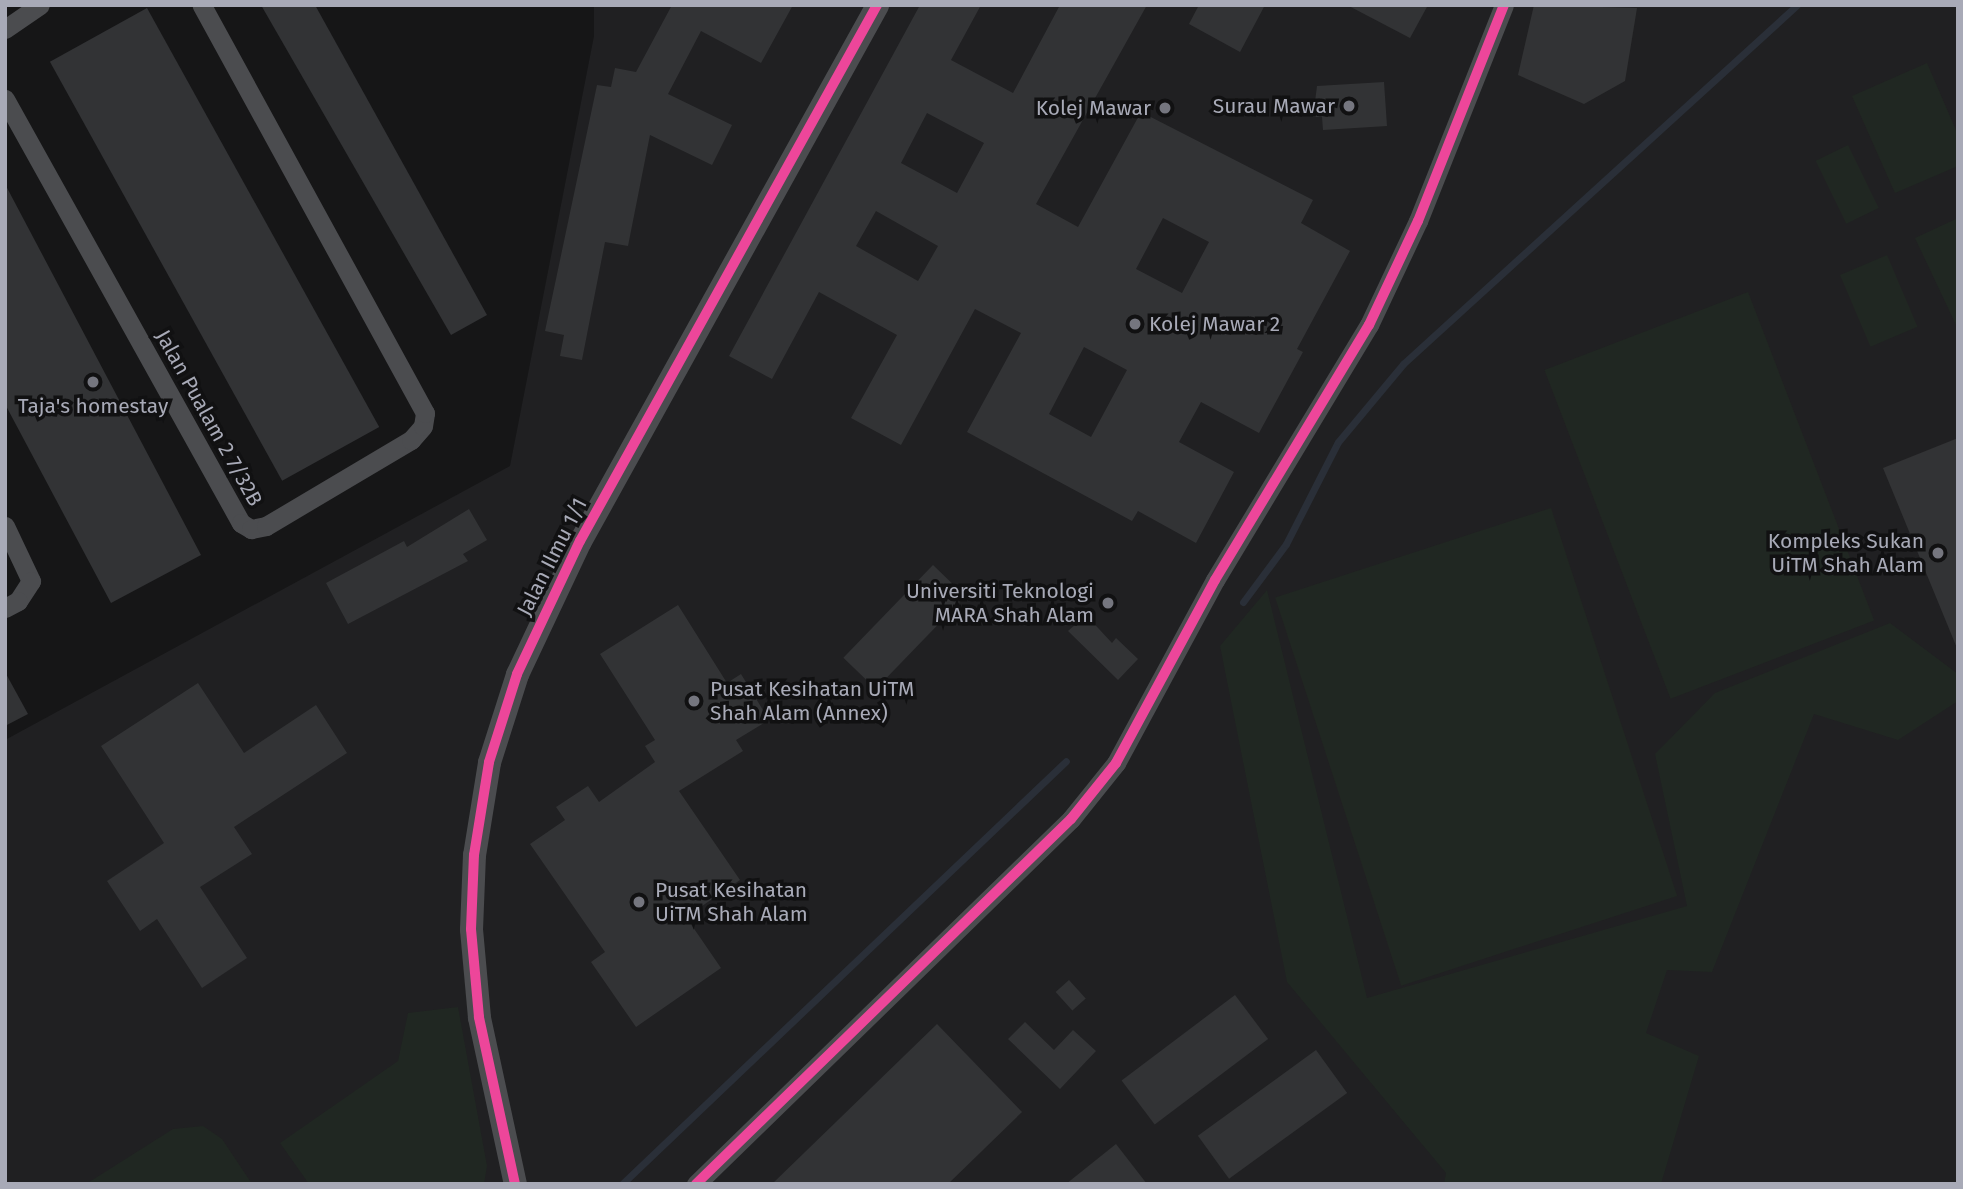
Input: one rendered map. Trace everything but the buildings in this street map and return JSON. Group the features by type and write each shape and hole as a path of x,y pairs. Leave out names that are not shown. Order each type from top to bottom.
{"street":[{"path":"5,29 40,5"},
{"name":"Jalan Pualam 2 7/32B","path":"5,99 241,523 251,529 266,526 411,440 423,426 425,413 202,5"},
{"name":"Jalan Ilmu 1/1","path":"514,1184 479,1017 471,929 474,855 487,775 513,687 580,541 877,5"},
{"path":"696,1184 1071,819 1116,763 1215,580 1369,325 1418,221 1504,5"},
{"path":"5,526 30,571 27,591 5,608"},
{"name":"Jalan Ilmu 1/1","path":"499,1184 508,1150"}],"shaded area":[{"name":"Universiti Teknologi MARA Shah Alam","path":"594,5 1958,5 1958,1184 5,1184 5,740 510,466 594,36"},
{"path":"1927,63 1958,135 1958,166 1895,193 1852,96"},
{"path":"1848,145 1879,208 1846,224 1816,161"},
{"path":"1958,218 1958,329 1915,238"},
{"path":"1887,255 1917,327 1871,347 1840,275"},
{"path":"1748,292 1874,621 1671,699 1544,370"},
{"path":"1551,508 1677,896 1401,986 1275,598"},
{"path":"1267,590 1367,998 1687,906 1655,754 1715,693 1890,623 1958,674 1958,701 1898,740 1814,714 1712,972 1667,970 1646,1033 1699,1056 1661,1184 1444,1184 1446,1173 1287,982 1220,646"},
{"path":"458,1007 487,1166 484,1184 309,1184 280,1143 398,1061 408,1013"},
{"path":"203,1126 222,1139 252,1184 86,1184 173,1129"}],"waterway":[{"path":"1243,602 1286,544 1338,442 1403,364 1797,5"},
{"path":"622,1184 1066,761"}],"cycle path":[{"path":"515,1184 479,1017 471,929 474,855 489,762 517,674 580,541 877,5"},
{"path":"696,1184 1071,819 1116,763 1215,580 1369,325 1418,221 1504,5"}],"place":[{"name":"Surau Mawar","path":"1349,106"},
{"name":"Kolej Mawar","path":"1165,108"},
{"name":"Kolej Mawar 2","path":"1135,324"},
{"name":"Taja's homestay","path":"93,382"},
{"name":"Kompleks Sukan UiTM Shah Alam","path":"1938,553"},
{"name":"Universiti Teknologi MARA Shah Alam","path":"1108,603"},
{"name":"Pusat Kesihatan UiTM Shah Alam (Annex)","path":"694,701"},
{"name":"Pusat Kesihatan UiTM Shah Alam","path":"639,902"}]}
